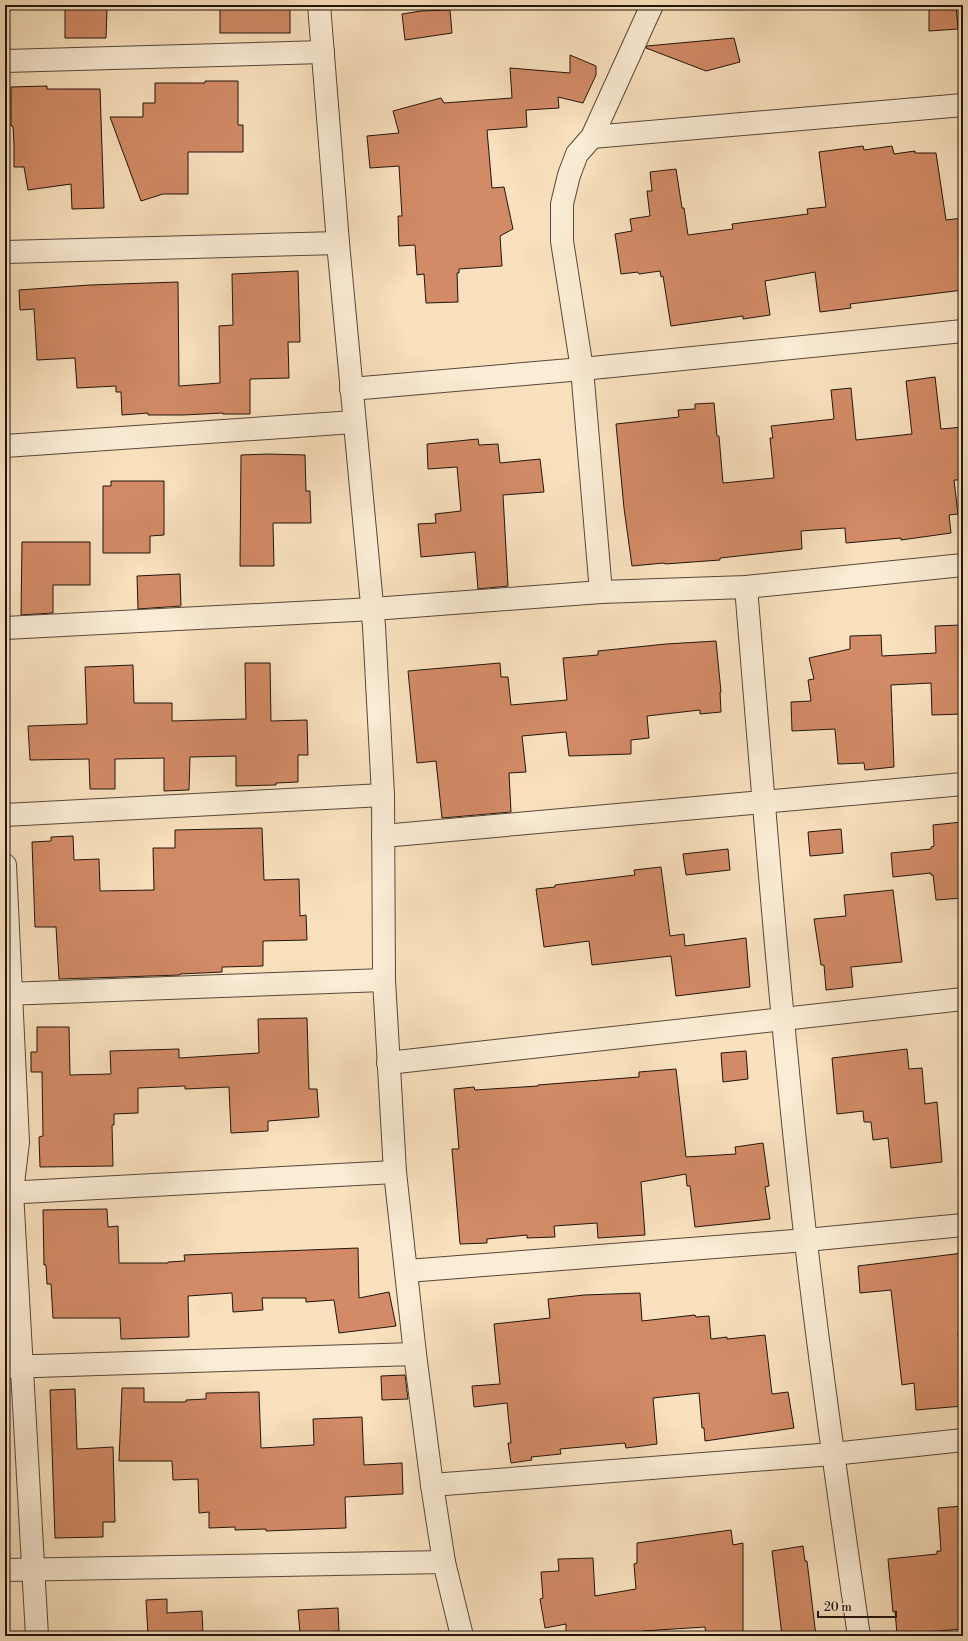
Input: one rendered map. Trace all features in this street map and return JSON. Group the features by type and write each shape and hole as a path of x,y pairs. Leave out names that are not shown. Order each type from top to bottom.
{"street":[{"path":"319,5 351,389 373,609 383,795 384,980 395,1172 415,1354 432,1485 444,1562 462,1636"},
{"path":"601,592 582,369 562,241 562,204 569,175 577,154 592,137 652,5"},
{"path":"5,61 323,52"},
{"path":"592,137 963,105"},
{"path":"5,252 338,243"},
{"path":"351,389 582,369 963,331"},
{"path":"5,446 354,422"},
{"path":"5,628 373,609 601,592 746,587 963,565"},
{"path":"746,587 763,801 783,1019 806,1240 833,1454 859,1636"},
{"path":"383,836 963,784"},
{"path":"5,816 383,795"},
{"path":"5,865 8,994 18,1142 8,1192 13,1366 33,1569 37,1636"},
{"path":"8,994 384,980"},
{"path":"388,1063 963,998"},
{"path":"8,1192 395,1172"},
{"path":"407,1271 806,1240 963,1225"},
{"path":"13,1366 415,1354"},
{"path":"432,1485 833,1454 963,1440"},
{"path":"5,1570 444,1562"}],"building":[{"path":"65,5 100,5 100,9 107,9 106,38 65,38"},
{"path":"220,5 290,5 290,33 220,33"},
{"path":"929,5 956,5 958,29 929,31"},
{"path":"450,10 452,33 405,40 402,14 421,11"},
{"path":"734,38 740,62 706,71 646,48 647,46"},
{"path":"570,55 596,66 596,75 583,103 558,97 559,108 526,110 527,127 487,130 492,188 504,187 513,229 500,236 502,266 459,269 459,273 457,273 458,302 426,303 424,274 417,275 415,245 399,246 398,216 402,216 399,166 370,168 367,136 399,133 393,111 441,98 444,103 512,98 510,68 570,73"},
{"path":"205,81 238,81 238,125 243,125 243,152 188,152 188,194 163,194 141,201 110,117 143,117 143,103 155,103 155,83 205,83"},
{"path":"47,86 47,89 100,89 104,208 72,209 71,184 28,190 24,167 14,167 13,126 11,126 11,87"},
{"path":"863,146 864,150 892,146 894,154 915,151 915,153 936,153 946,220 963,218 963,290 850,304 851,308 820,312 815,272 765,281 770,315 743,319 743,316 671,326 663,276 661,277 660,271 639,274 638,272 621,274 615,234 632,231 630,219 650,216 647,191 652,191 650,172 676,169 688,235 733,229 732,224 808,214 807,209 826,207 819,152"},
{"path":"298,271 300,342 288,342 289,378 250,379 250,414 223,413 148,415 148,413 122,415 121,392 116,392 116,386 77,388 75,358 37,360 34,309 20,310 19,290 90,285 178,282 179,386 220,383 219,326 233,325 232,274"},
{"path":"935,377 941,429 963,427 963,480 954,480 958,514 949,515 951,533 901,540 901,538 846,543 845,528 801,531 802,549 720,558 720,560 632,566 624,508 616,424 679,417 678,410 695,409 695,404 714,403 717,436 719,436 723,483 774,478 770,438 773,438 771,426 834,419 831,390 851,388 856,440 912,434 906,381"},
{"path":"478,439 479,445 498,444 500,463 540,459 544,492 503,495 508,586 478,589 475,552 421,557 418,524 436,523 435,514 461,511 457,467 428,469 427,444"},
{"path":"241,455 305,455 306,491 310,491 311,523 273,523 274,566 240,566"},
{"path":"111,481 164,481 164,535 150,536 150,553 103,553 103,486 111,486"},
{"path":"22,542 90,542 90,585 53,585 53,613 21,615"},
{"path":"180,574 181,606 138,609 137,576"},
{"path":"961,625 963,714 932,715 931,683 891,685 894,767 865,770 864,763 838,764 835,729 792,731 791,702 811,701 808,680 814,679 809,658 850,649 850,636 881,635 882,656 936,653 935,626"},
{"path":"716,641 721,692 721,712 700,714 700,710 647,716 649,738 631,740 631,754 569,756 566,732 522,736 526,772 509,773 511,812 442,818 436,761 417,763 408,671 500,663 501,677 508,677 511,705 567,700 563,658 598,655 598,651 666,644"},
{"path":"245,663 270,663 271,721 307,720 308,755 298,755 298,782 276,783 276,785 236,786 236,756 190,757 189,790 164,791 164,758 115,759 115,789 90,789 89,759 30,760 28,726 87,724 85,667 133,665 134,703 172,703 172,721 246,719"},
{"path":"962,822 963,898 936,900 933,875 931,875 931,873 893,877 891,853 931,849 931,847 934,846 933,825"},
{"path":"262,828 264,880 299,879 300,916 306,915 307,940 263,941 263,966 222,967 222,972 180,975 59,979 56,927 35,927 32,842 51,841 51,837 73,836 74,860 99,859 100,891 154,890 153,848 175,848 175,830"},
{"path":"841,829 843,853 810,856 808,832"},
{"path":"728,849 730,870 686,875 683,854"},
{"path":"661,867 670,936 684,934 685,946 746,938 750,987 676,996 671,956 592,965 589,941 544,947 536,889 555,887 555,885 635,875 634,870"},
{"path":"893,890 902,962 851,967 853,987 826,990 824,965 821,965 814,919 846,916 844,895"},
{"path":"307,1018 309,1089 317,1089 319,1117 268,1121 268,1131 231,1133 229,1087 185,1089 185,1086 138,1088 138,1113 114,1114 114,1125 112,1125 113,1166 40,1167 39,1137 43,1136 42,1072 31,1072 31,1052 37,1052 37,1027 69,1027 70,1075 111,1074 110,1051 179,1049 179,1058 259,1053 258,1019"},
{"path":"907,1049 909,1069 922,1068 925,1104 937,1102 942,1162 891,1168 888,1138 873,1140 871,1122 864,1122 863,1111 837,1114 832,1058"},
{"path":"746,1051 748,1079 723,1082 721,1053"},
{"path":"676,1069 686,1157 736,1154 735,1147 763,1143 769,1186 765,1187 770,1219 695,1227 690,1186 687,1186 686,1174 641,1182 645,1235 598,1238 597,1223 554,1226 555,1237 527,1238 527,1235 487,1239 487,1243 460,1244 452,1149 459,1149 454,1089 474,1087 475,1090 538,1086 639,1077 639,1072"},
{"path":"107,1209 108,1227 118,1226 119,1263 168,1263 185,1261 184,1255 358,1248 359,1298 389,1292 396,1326 339,1333 334,1300 306,1302 306,1298 262,1298 263,1310 233,1312 232,1293 188,1296 189,1337 121,1339 120,1318 53,1318 51,1284 47,1284 46,1265 44,1265 43,1210"},
{"path":"963,1253 963,1332 958,1333 963,1377 963,1406 916,1410 914,1383 902,1385 891,1290 860,1293 858,1266"},
{"path":"640,1293 642,1321 695,1315 696,1317 709,1316 711,1339 765,1335 772,1394 788,1392 794,1428 705,1441 704,1428 702,1428 699,1393 653,1398 657,1444 626,1448 625,1443 560,1449 561,1454 531,1457 532,1460 511,1463 508,1443 511,1443 507,1403 474,1407 472,1386 500,1384 494,1324 550,1318 548,1299 584,1295"},
{"path":"405,1375 408,1399 382,1400 381,1376"},
{"path":"122,1388 144,1388 144,1402 186,1402 186,1400 206,1399 206,1393 259,1392 261,1448 314,1445 313,1419 362,1417 364,1465 402,1463 403,1494 345,1497 346,1528 266,1531 266,1529 235,1530 235,1527 209,1528 209,1512 199,1513 198,1479 173,1480 172,1461 119,1461"},
{"path":"75,1389 77,1449 113,1447 115,1522 103,1522 103,1537 55,1538 50,1390"},
{"path":"963,1506 963,1629 897,1634 895,1611 893,1612 888,1559 937,1554 937,1551 941,1551 938,1508"},
{"path":"731,1530 733,1545 743,1543 743,1636 706,1636 705,1627 642,1631 642,1636 566,1636 566,1624 545,1628 540,1599 543,1598 541,1572 559,1571 558,1559 593,1558 595,1596 636,1589 634,1564 637,1563 637,1543"},
{"path":"803,1546 805,1561 807,1561 816,1636 782,1636 772,1551"},
{"path":"167,1599 167,1613 202,1611 203,1636 148,1636 146,1600"},
{"path":"338,1608 339,1631 300,1633 298,1610"}]}
